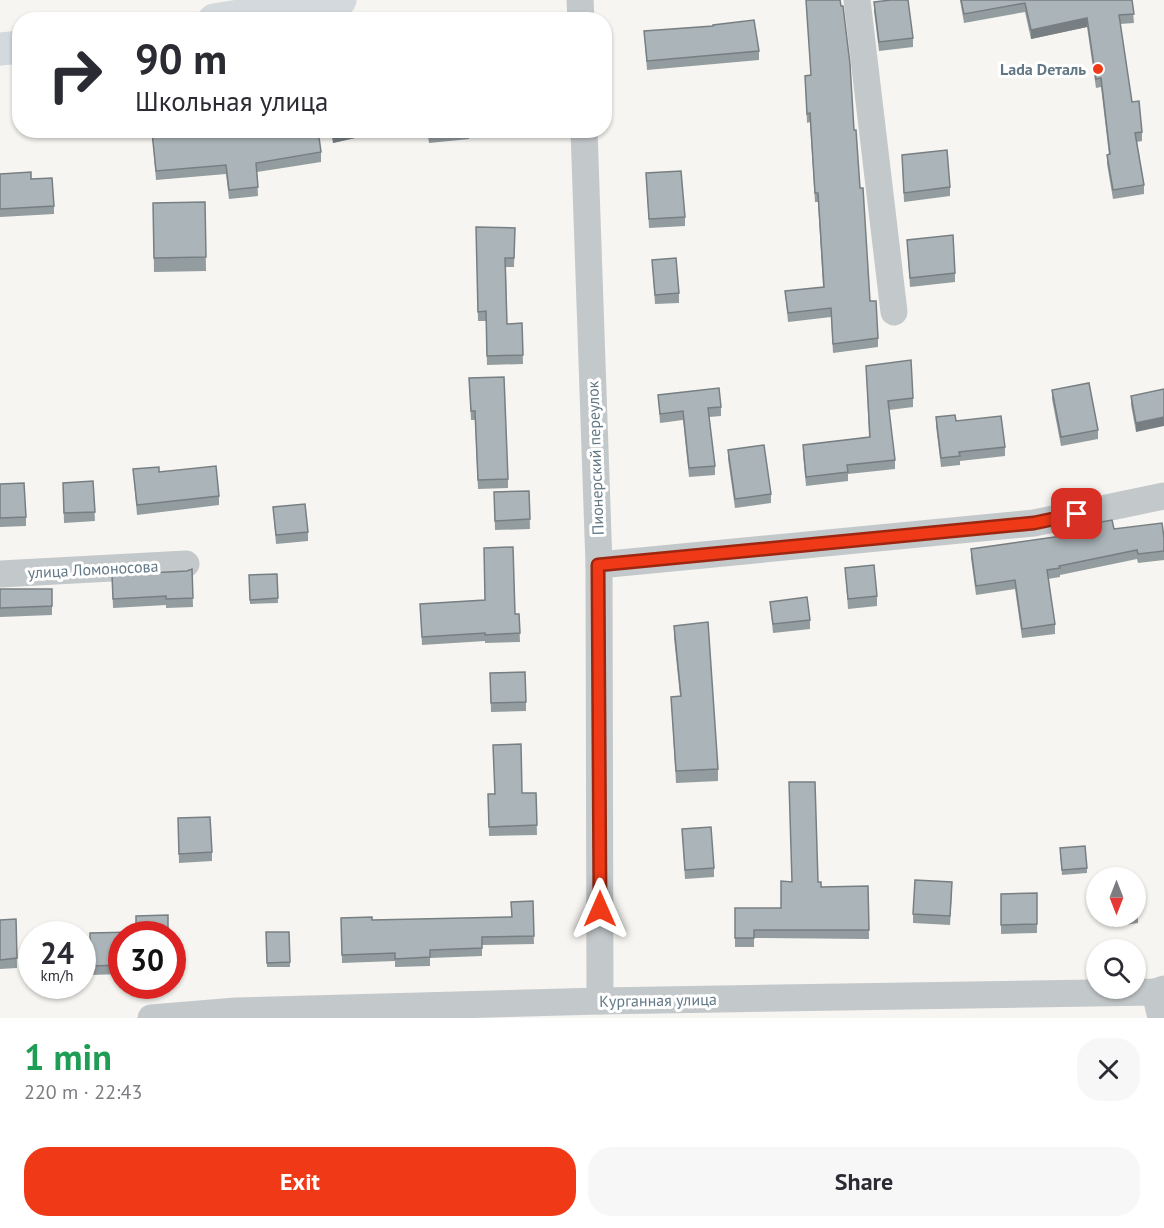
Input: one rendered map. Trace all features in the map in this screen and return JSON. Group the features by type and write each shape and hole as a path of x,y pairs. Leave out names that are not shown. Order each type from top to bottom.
{"main road":[{"path":"264,12 340,0"}],"street":[{"path":"857,0 894,312"},
{"name":"Пионерский переулок","path":"584,138 598,565 600,1001"},
{"path":"598,565 1034,523 1164,496"},
{"name":"улица Ломоносова","path":"0,574 186,564"},
{"path":"1160,990 1161,1018"},
{"name":"Курганная улица","path":"152,1018 236,1011 1160,990"}],"building":[{"path":"806,0 840,0 843,6 860,188 863,188 870,301 876,301 878,338 833,344 831,308 788,313 785,291 824,287 818,193 815,193 810,113 807,114 805,76 811,75"},
{"path":"908,0 913,38 879,42 874,2"},
{"path":"961,0 1132,0 1134,14 1119,15 1132,102 1139,101 1142,132 1135,133 1144,185 1113,190 1107,155 1110,154 1101,78 1096,79 1087,18 1031,30 1025,3 964,14"},
{"path":"754,20 759,51 647,61 644,31 713,26"},
{"path":"153,138 319,138 321,152 256,163 258,187 229,190 226,165 156,171"},
{"path":"947,150 950,187 904,193 902,155"},
{"path":"681,171 685,217 649,219 646,173"},
{"path":"31,172 31,179 52,178 54,206 0,209 0,174"},
{"path":"205,202 206,257 154,258 153,203"},
{"path":"476,227 515,228 514,258 505,258 507,324 522,323 523,355 487,356 486,311 478,312"},
{"path":"953,235 955,273 910,278 907,240"},
{"path":"676,258 679,293 655,295 652,260"},
{"path":"911,360 913,398 888,401 895,460 847,465 848,472 806,477 803,445 870,437 866,366"},
{"path":"504,377 508,479 478,480 475,411 471,411 469,378"},
{"path":"1089,383 1098,430 1061,437 1052,390"},
{"path":"719,388 721,407 708,408 715,466 689,468 683,411 660,414 658,395"},
{"path":"1164,389 1164,417 1136,423 1131,396"},
{"path":"955,415 956,421 1001,416 1005,447 959,452 960,456 941,458 936,417"},
{"path":"764,445 771,494 735,499 728,450"},
{"path":"216,466 219,496 137,505 133,469 159,467 159,472"},
{"path":"93,481 95,512 64,513 63,483"},
{"path":"24,483 26,517 0,518 0,484"},
{"path":"529,491 530,519 495,521 494,492"},
{"path":"305,504 308,532 276,535 273,507"},
{"path":"1112,520 1114,529 1162,523 1164,551 1138,554 1137,550 1047,570 1055,624 1022,629 1015,580 976,586 971,549 1076,534 1074,527"},
{"path":"513,547 515,614 519,614 520,633 422,637 420,604 485,600 484,548"},
{"path":"874,565 877,596 848,599 845,568"},
{"path":"192,569 193,598 166,599 166,596 113,599 112,575"},
{"path":"277,574 278,598 250,600 249,575"},
{"path":"0,589 52,589 52,606 0,608"},
{"path":"807,597 810,620 773,624 770,602"},
{"path":"708,622 718,769 676,771 671,697 681,696 674,626"},
{"path":"525,672 526,702 491,703 490,673"},
{"path":"521,744 522,793 536,793 537,825 489,827 488,794 495,794 493,745"},
{"path":"789,782 815,782 818,882 821,882 821,887 868,886 869,930 754,930 754,938 735,938 735,908 781,908 781,881 792,882"},
{"path":"210,817 212,852 179,854 178,818"},
{"path":"711,827 714,868 685,870 682,829"},
{"path":"1085,846 1087,867 1062,870 1060,848"},
{"path":"915,880 952,882 950,916 913,914"},
{"path":"1037,893 1037,924 1001,925 1001,894"},
{"path":"533,901 534,936 482,937 482,948 430,950 430,957 395,959 395,953 342,955 341,918 372,917 372,920 512,917 511,902"},
{"path":"168,915 168,921 136,921 136,916"},
{"path":"16,919 17,958 0,960 0,920"},
{"path":"266,932 289,932 290,962 267,963"},
{"path":"96,933 108,933 108,965 96,966"}],"place":[{"name":"Lada Dеталь","path":"1098,69"}],"route":[{"path":"600,909 598,565 1034,523 1077,514"}]}
